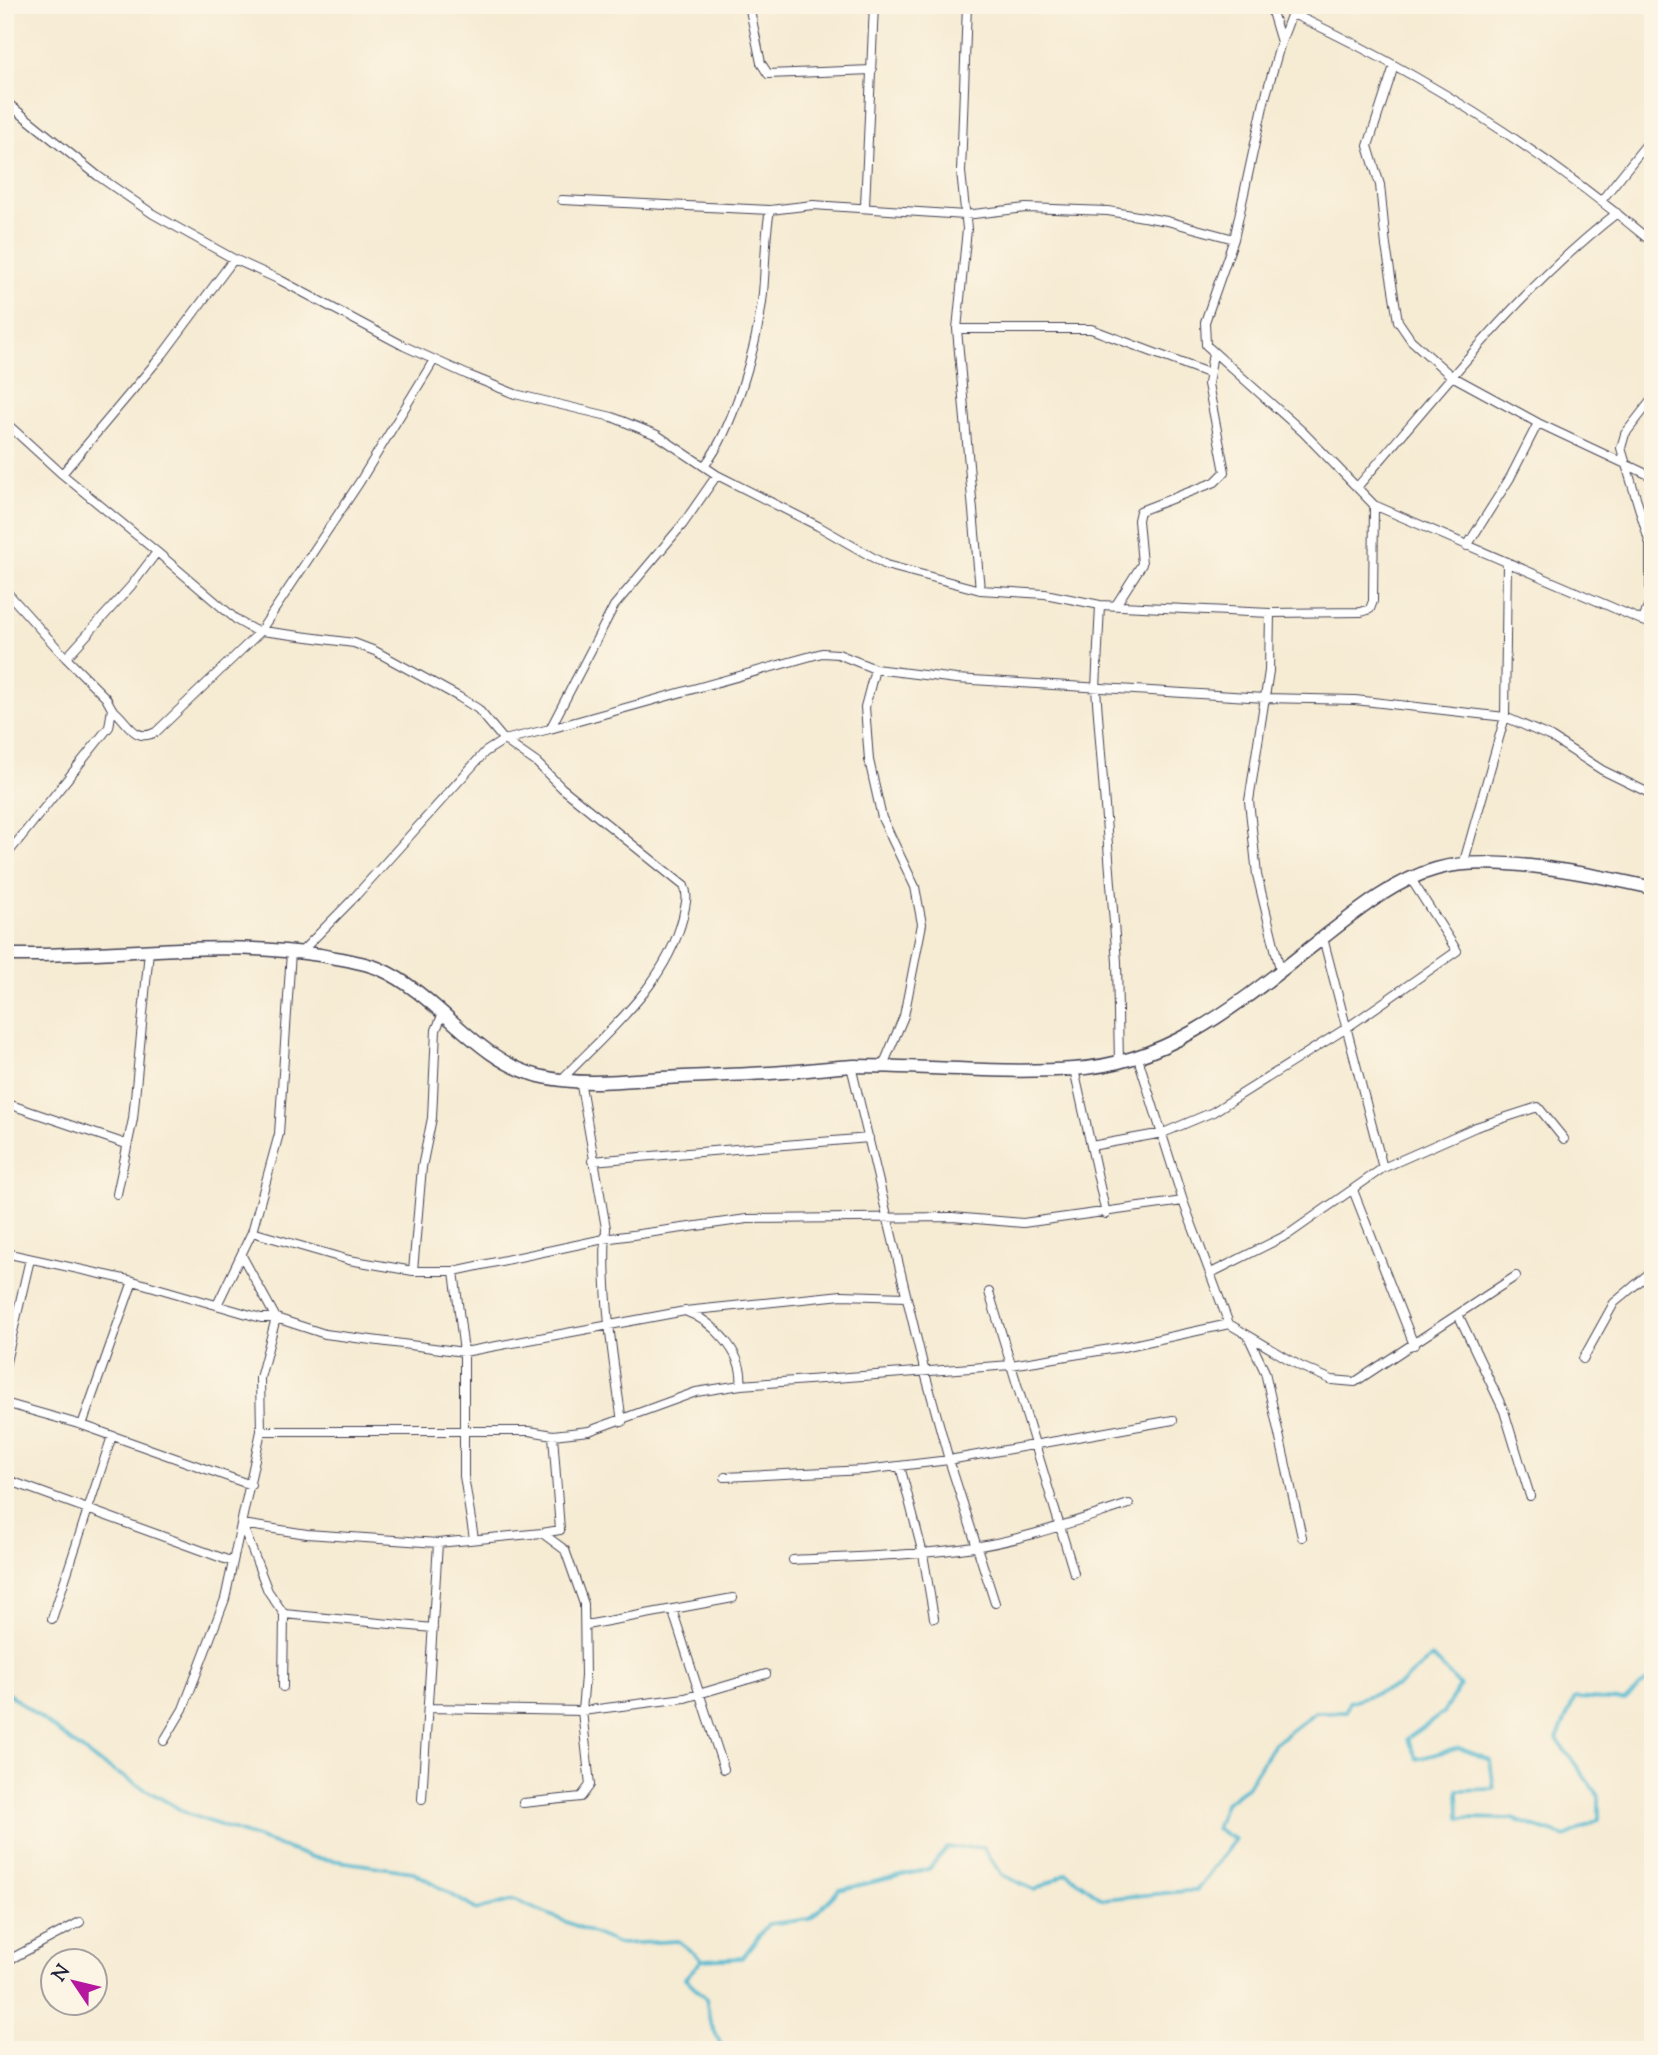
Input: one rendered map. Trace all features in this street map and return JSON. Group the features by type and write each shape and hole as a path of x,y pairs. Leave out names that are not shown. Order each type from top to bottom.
{"street":[{"path":"749,5 761,63 768,74 872,70"},
{"path":"865,206 874,5"},
{"path":"967,5 961,172 967,229 957,329 980,590"},
{"path":"1270,5 1281,42"},
{"path":"1653,243 1601,201 1465,106 1294,9 1281,42 1264,102 1245,202 1205,322 1204,338 1213,353 1358,486 1374,505 1653,625"},
{"path":"1394,66 1368,146 1380,185 1398,321 1411,340 1450,375 1538,423 1653,477"},
{"path":"5,101 97,176 153,214 234,259 434,360 515,394 633,424 657,435 718,475 818,526 886,565 980,590 1045,594 1100,605 1270,613 1361,612 1370,609 1375,585 1374,505"},
{"path":"1601,201 1653,136"},
{"path":"562,200 770,210 801,205 865,206 965,215 1026,208 1108,211 1167,221 1234,239"},
{"path":"705,466 725,436 755,337 762,302 770,210"},
{"path":"1358,486 1450,375 1554,266 1617,213"},
{"path":"62,474 163,354 234,259"},
{"path":"957,329 1091,329 1208,373"},
{"path":"1116,605 1142,564 1138,520 1140,511 1215,482 1223,476 1208,373 1213,353"},
{"path":"5,590 106,698 112,709 134,733 145,736 156,732 259,633 359,484 434,360"},
{"path":"1643,621 1651,597 1650,544 1621,447 1625,434 1653,398"},
{"path":"5,422 62,474 238,621 259,633 342,641 375,651 478,709 504,740 678,879 687,892 680,926 663,970 561,1080"},
{"path":"1467,546 1510,478 1538,423"},
{"path":"550,729 614,606 683,524 718,475"},
{"path":"66,658 131,586 157,552"},
{"path":"1463,865 1505,717 1507,562"},
{"path":"1100,605 1096,689 1117,974 1119,1063"},
{"path":"1270,613 1265,698 1249,801 1257,875 1280,970"},
{"path":"218,1303 252,1232 279,1134 296,952 351,901 475,761 504,740 648,704 807,655 838,654 875,669 956,679 1265,698 1355,700 1505,717 1551,737 1602,770 1653,795"},
{"path":"875,669 864,707 869,760 882,818 915,887 922,925 904,1016 882,1068"},
{"path":"5,857 102,738 109,727 112,709"},
{"path":"5,955 230,947 296,952 352,961 381,970 426,999 503,1061 529,1073 561,1080 624,1081 851,1066 1074,1069 1138,1058 1213,1021 1388,891 1435,869 1463,865 1578,873 1653,888"},
{"path":"1091,1146 1163,1133 1231,1102 1345,1029 1457,951 1411,879"},
{"path":"1323,937 1383,1168"},
{"path":"117,1194 126,1144 134,1119 149,951"},
{"path":"413,1271 422,1167 432,1118 436,1030 443,1013"},
{"path":"1138,1058 1184,1201 1229,1324"},
{"path":"851,1066 925,1373 949,1460 995,1603"},
{"path":"1074,1069 1106,1214"},
{"path":"580,1080 606,1228 604,1239 608,1323 622,1422"},
{"path":"5,1103 126,1144"},
{"path":"1211,1273 1289,1234 1383,1168 1476,1127 1534,1107 1542,1109 1564,1139"},
{"path":"592,1160 869,1138"},
{"path":"1353,1190 1414,1345"},
{"path":"252,1232 326,1255 413,1271 454,1271 604,1239 747,1219 952,1217 1023,1223 1106,1214 1184,1201"},
{"path":"5,1253 133,1281 218,1303 261,1318 276,1318 325,1335 464,1352 608,1323 685,1311 842,1295 906,1297"},
{"path":"164,1741 183,1709 225,1599 261,1431 261,1371 276,1318 242,1256"},
{"path":"5,1366 30,1259"},
{"path":"1583,1359 1614,1303 1653,1270"},
{"path":"454,1271 464,1352 464,1476 474,1539"},
{"path":"261,1431 529,1431 553,1435 589,1431 622,1422 696,1392 741,1385 1011,1365 1123,1347 1229,1324 1246,1332 1281,1357 1332,1380 1351,1383 1414,1345 1516,1276"},
{"path":"82,1425 133,1281"},
{"path":"989,1292 1034,1445 1062,1526 1074,1573"},
{"path":"685,1311 711,1329 736,1356 743,1374 741,1385"},
{"path":"1458,1314 1504,1411 1530,1496"},
{"path":"1246,1332 1265,1372 1302,1537"},
{"path":"5,1403 82,1425 251,1485"},
{"path":"725,1477 900,1466 949,1460 1173,1420"},
{"path":"242,1524 307,1534 438,1544 560,1530 553,1435"},
{"path":"51,1619 112,1436"},
{"path":"900,1466 923,1554 934,1618"},
{"path":"5,1479 233,1562"},
{"path":"793,1560 923,1554 977,1547 1062,1526 1129,1504"},
{"path":"242,1524 268,1591 284,1614 283,1686"},
{"path":"523,1802 574,1799 588,1791 590,1779 582,1711 586,1625 584,1604 565,1550 542,1533"},
{"path":"422,1799 438,1544"},
{"path":"586,1625 733,1598"},
{"path":"672,1609 724,1769"},
{"path":"284,1614 433,1628"},
{"path":"429,1707 582,1711 698,1695 766,1674"},
{"path":"5,1962 80,1922"}],"waterway":[{"path":"724,2050 710,2022 706,1998 685,1978 702,1960 742,1958 768,1924 810,1919 839,1890 929,1869 947,1848 983,1847 1002,1875 1035,1890 1067,1873 1103,1899 1197,1890 1235,1839 1216,1829 1225,1803 1247,1787 1274,1744 1315,1712 1346,1712 1349,1702 1398,1686 1432,1657 1460,1686 1442,1714 1407,1739 1417,1759 1459,1748 1490,1760 1494,1789 1458,1790 1459,1818 1512,1819 1566,1837 1599,1819 1599,1797 1557,1739 1575,1698 1624,1701 1653,1675"},
{"path":"5,1691 98,1762 188,1814 311,1857 414,1872 477,1910 514,1900 619,1944 678,1941 702,1960"}]}
